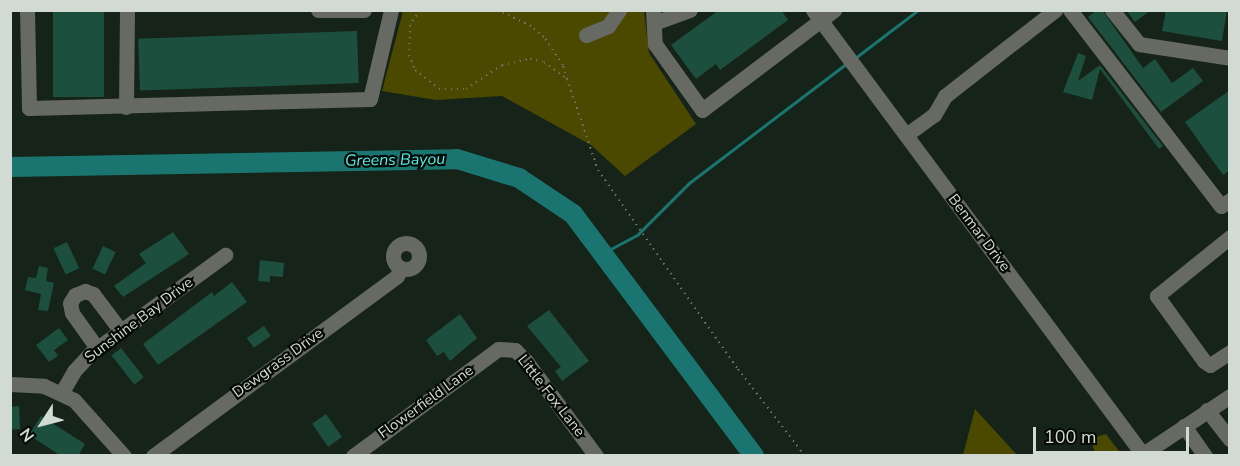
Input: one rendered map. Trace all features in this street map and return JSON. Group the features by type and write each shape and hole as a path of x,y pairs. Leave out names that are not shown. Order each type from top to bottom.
{"street":[{"path":"27,10 29,108 370,99 391,10"},
{"path":"126,107 127,10"},
{"path":"318,10 364,10"},
{"path":"586,35 608,26 619,10"},
{"path":"690,10 653,17 658,50 702,110 816,15 834,10"},
{"path":"906,135 934,115 945,96 1056,10"},
{"path":"1070,10 1221,206 1230,200"},
{"path":"1112,10 1139,44 1230,58"},
{"name":"Benmar Drive","path":"816,15 1143,455"},
{"path":"1230,237 1157,296 1204,361 1210,365 1230,352"},
{"name":"Sunshine Bay Drive","path":"62,393 74,371 97,348 225,255"},
{"name":"Dewgrass Drive","path":"153,456 397,276 401,268"},
{"path":"97,348 72,313 70,303 75,295 85,291 93,294 121,332"},
{"name":"Flowerfield Lane","path":"353,456 498,349"},
{"name":"Little Fox Lane","path":"498,349 515,350 526,361 596,456"},
{"path":"10,384 44,386 62,393 86,410 120,454"},
{"path":"1143,455 1230,396"},
{"path":"1208,410 1230,439"},
{"path":"1184,426 1205,456"}],"path":[{"path":"420,10 410,25 409,56 415,70 439,89 466,89 502,65 530,59 544,62 567,79"},
{"path":"498,10 531,26 544,37 563,65 598,170 805,456"}],"shaded area":[{"path":"403,11 644,11 649,53 696,124 625,176 591,145 502,96 436,100 382,91"},
{"path":"975,409 1017,455 963,455"},
{"path":"1106,434 1122,455 1096,455 1090,439"}],"building":[{"path":"53,10 104,10 104,97 53,97"},
{"path":"719,10 781,10 788,20 720,70 716,64 696,79 671,45"},
{"path":"1097,10 1102,10 1143,68 1155,59 1172,83 1193,68 1203,81 1161,112 1088,17"},
{"path":"1126,10 1151,10 1135,22"},
{"path":"1166,10 1227,10 1222,41 1162,31"},
{"path":"357,31 359,83 140,91 138,39"},
{"path":"1078,53 1086,56 1078,81 1100,65 1163,146 1159,149 1100,69 1092,100 1063,92"},
{"path":"1230,90 1230,170 1223,175 1185,122"},
{"path":"173,232 189,254 123,297 114,286 146,263 139,254"},
{"path":"67,242 79,268 66,275 53,248"},
{"path":"103,246 116,252 105,275 92,269"},
{"path":"260,260 284,263 283,277 270,276 270,282 258,281"},
{"path":"39,266 48,268 46,281 54,283 48,311 38,310 41,294 25,290 28,277 36,278"},
{"path":"232,282 247,302 158,365 143,344 212,292 214,296"},
{"path":"549,310 589,361 562,381 555,371 561,367 527,326"},
{"path":"460,314 477,338 450,361 444,352 437,356 426,340"},
{"path":"264,326 271,336 254,348 247,338"},
{"path":"59,328 68,340 54,350 58,356 49,362 36,345"},
{"path":"121,348 144,377 134,385 112,355"},
{"path":"19,406 20,429 10,430 10,407"},
{"path":"326,414 342,437 328,447 312,424"},
{"path":"41,416 85,444 78,456 61,456 29,435"}],"waterway":[{"path":"855,58 918,10"},
{"path":"603,253 638,234 689,183 847,63"},
{"name":"Greens Bayou","path":"10,167 457,159 519,178 573,214 754,456"}]}
